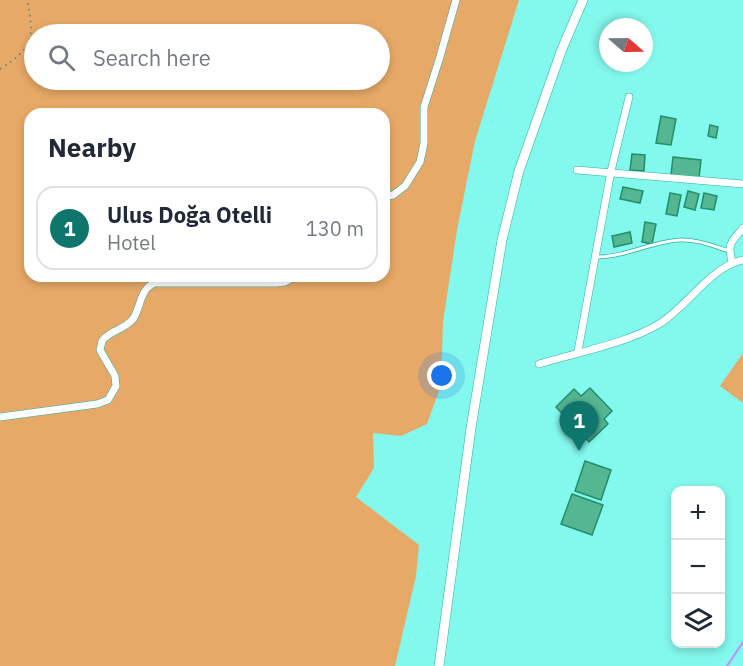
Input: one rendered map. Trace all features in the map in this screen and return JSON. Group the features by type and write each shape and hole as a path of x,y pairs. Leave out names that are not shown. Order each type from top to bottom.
{"main road":[{"path":"439,666 471,428 502,240 519,171 562,49 583,0"}],"street":[{"path":"390,196 405,186 420,162 424,143 424,107 456,0"},
{"path":"578,351 611,171 629,97"},
{"path":"577,170 611,171 743,184"},
{"path":"732,262 729,251 732,239 743,228"},
{"path":"539,364 628,338 657,325 676,312 722,268 732,262 743,260"},
{"path":"0,417 97,404 108,400 114,392 116,381 101,354 100,345 104,337 131,321 138,310 146,288 150,285 155,283 276,284 285,282"}],"lane":[{"path":"597,257 616,255 678,240 702,243 729,251"}],"path":[{"path":"27,0 32,24"},
{"path":"0,69 18,58 24,50"}],"shaded area":[{"path":"0,0 519,0 475,141 457,230 443,322 441,385 427,424 401,436 373,433 374,468 356,497 419,545 416,576 395,666 0,666"},
{"path":"743,353 743,403 720,386"}],"building":[{"path":"661,116 676,119 671,145 656,143"},
{"path":"710,125 718,127 716,138 708,136"},
{"path":"632,154 645,155 644,171 630,170"},
{"path":"673,157 701,160 699,178 671,175"},
{"path":"623,187 643,191 640,203 620,199"},
{"path":"688,191 699,194 695,210 684,207"},
{"path":"670,193 681,195 677,216 666,214"},
{"path":"704,193 717,196 714,210 701,208"},
{"path":"645,222 656,224 652,244 642,242"},
{"path":"630,232 632,243 614,247 612,236"},
{"path":"590,388 612,411 604,419 608,424 589,442 556,407 574,389 581,396"},
{"path":"585,461 611,470 601,500 575,491"},
{"path":"572,494 603,505 592,535 561,524"}],"waterway":[{"path":"727,666 743,642"}],"place":[{"name":"Ulus Doğa Otelli","path":"579,451"}]}
